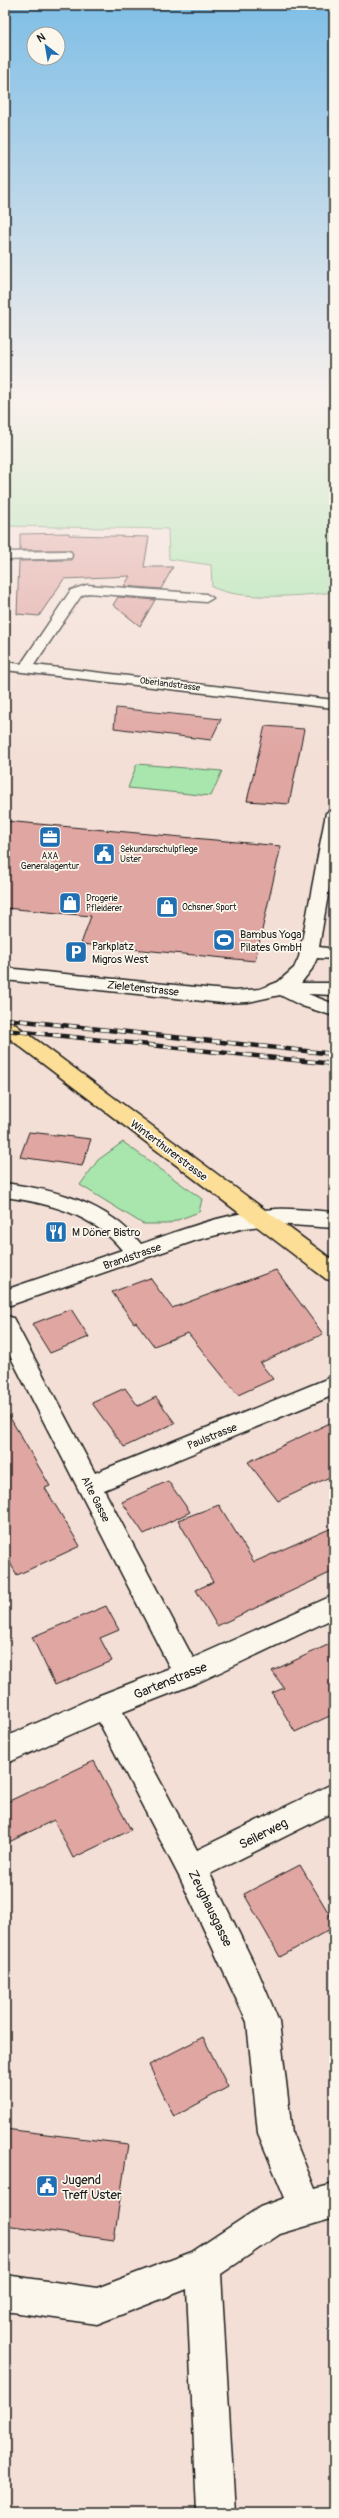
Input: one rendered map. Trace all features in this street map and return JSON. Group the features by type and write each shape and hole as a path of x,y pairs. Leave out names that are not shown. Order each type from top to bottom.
{"main road":[{"name":"Winterthurerstrasse","path":"5,1026 334,1273"}],"street":[{"path":"5,556 66,555"},
{"path":"25,668 76,593 87,589 206,598"},
{"name":"Oberlandstrasse","path":"5,666 334,704"},
{"name":"Zieletenstrasse","path":"5,974 222,997 251,996 281,988 300,974 308,952 334,813"},
{"path":"308,952 334,954"},
{"path":"281,988 334,989"},
{"path":"281,988 313,1004 334,1010"},
{"path":"5,1190 65,1201 87,1209 117,1230 137,1254"},
{"name":"Brandstrasse","path":"5,1299 211,1229 259,1218 292,1216 334,1220"},
{"name":"Alte Gasse","path":"5,1324 187,1674"},
{"name":"Paulstrasse","path":"89,1486 334,1385"},
{"name":"Gartenstrasse","path":"5,1751 105,1706 187,1674 334,1606"},
{"name":"Zeughausgasse","path":"105,1706 191,1868 248,1985 263,2022 274,2125 320,2205"},
{"name":"Seilerweg","path":"191,1868 334,1797"},
{"path":"5,2293 97,2306 202,2265 272,2218 320,2205"},
{"path":"202,2265 216,2513"}],"green space":[{"path":"5,521 334,521 334,592 289,596 254,596 224,591 212,587 211,565 169,559 168,529 5,526"},
{"path":"137,764 222,771 211,796 128,788"},
{"path":"123,1142 202,1199 199,1212 167,1224 143,1224 80,1185 98,1160"}],"building":[{"path":"69,533 69,535 149,537 144,567 173,567 161,589 124,586 130,576 64,579 39,616 17,614 19,561 71,560 73,555 71,551 66,550 20,550 20,534"},
{"path":"118,597 155,600 140,626 113,605"},
{"path":"116,708 221,719 211,740 114,728"},
{"path":"265,726 304,729 289,804 247,801"},
{"path":"5,821 281,846 255,961 81,944 91,916 5,908"},
{"path":"29,1132 91,1139 82,1166 20,1157"},
{"path":"276,1270 323,1334 260,1363 273,1379 238,1395 188,1333 154,1346 136,1322 134,1323 112,1292 150,1278 172,1308"},
{"path":"71,1309 89,1337 50,1353 32,1324"},
{"path":"125,1388 138,1406 156,1397 175,1423 124,1447 92,1403"},
{"path":"5,1409 50,1486 45,1488 80,1546 17,1575 5,1554"},
{"path":"334,1421 334,1475 278,1501 248,1462"},
{"path":"168,1481 190,1512 144,1534 122,1502"},
{"path":"219,1505 254,1562 334,1527 334,1571 217,1626 196,1590 213,1582 178,1520"},
{"path":"106,1606 119,1630 100,1638 112,1661 55,1685 32,1637"},
{"path":"334,1642 334,1714 295,1732 272,1693 284,1688 272,1671"},
{"path":"94,1761 131,1830 73,1858 54,1820 5,1844 5,1803"},
{"path":"300,1865 334,1922 334,1927 280,1957 244,1894"},
{"path":"203,2037 228,2087 174,2117 149,2065"},
{"path":"5,2129 128,2144 114,2240 5,2225"}],"railway":[{"path":"5,1019 334,1054"},
{"path":"5,1030 334,1064"}],"place":[{"name":"AXA Generalagentur","path":"50,837"},
{"name":"Sekundarschulpflege Uster","path":"104,854"},
{"name":"Drogerie Pfleiderer","path":"70,903"},
{"name":"Ochsner Sport","path":"167,907"},
{"name":"Bambus Yoga Pilates GmbH","path":"224,940"},
{"name":"Parkplatz Migros West","path":"76,952"},
{"name":"M Döner Bistro","path":"56,1232"},
{"name":"Jugend Treff Uster","path":"47,2186"}]}
